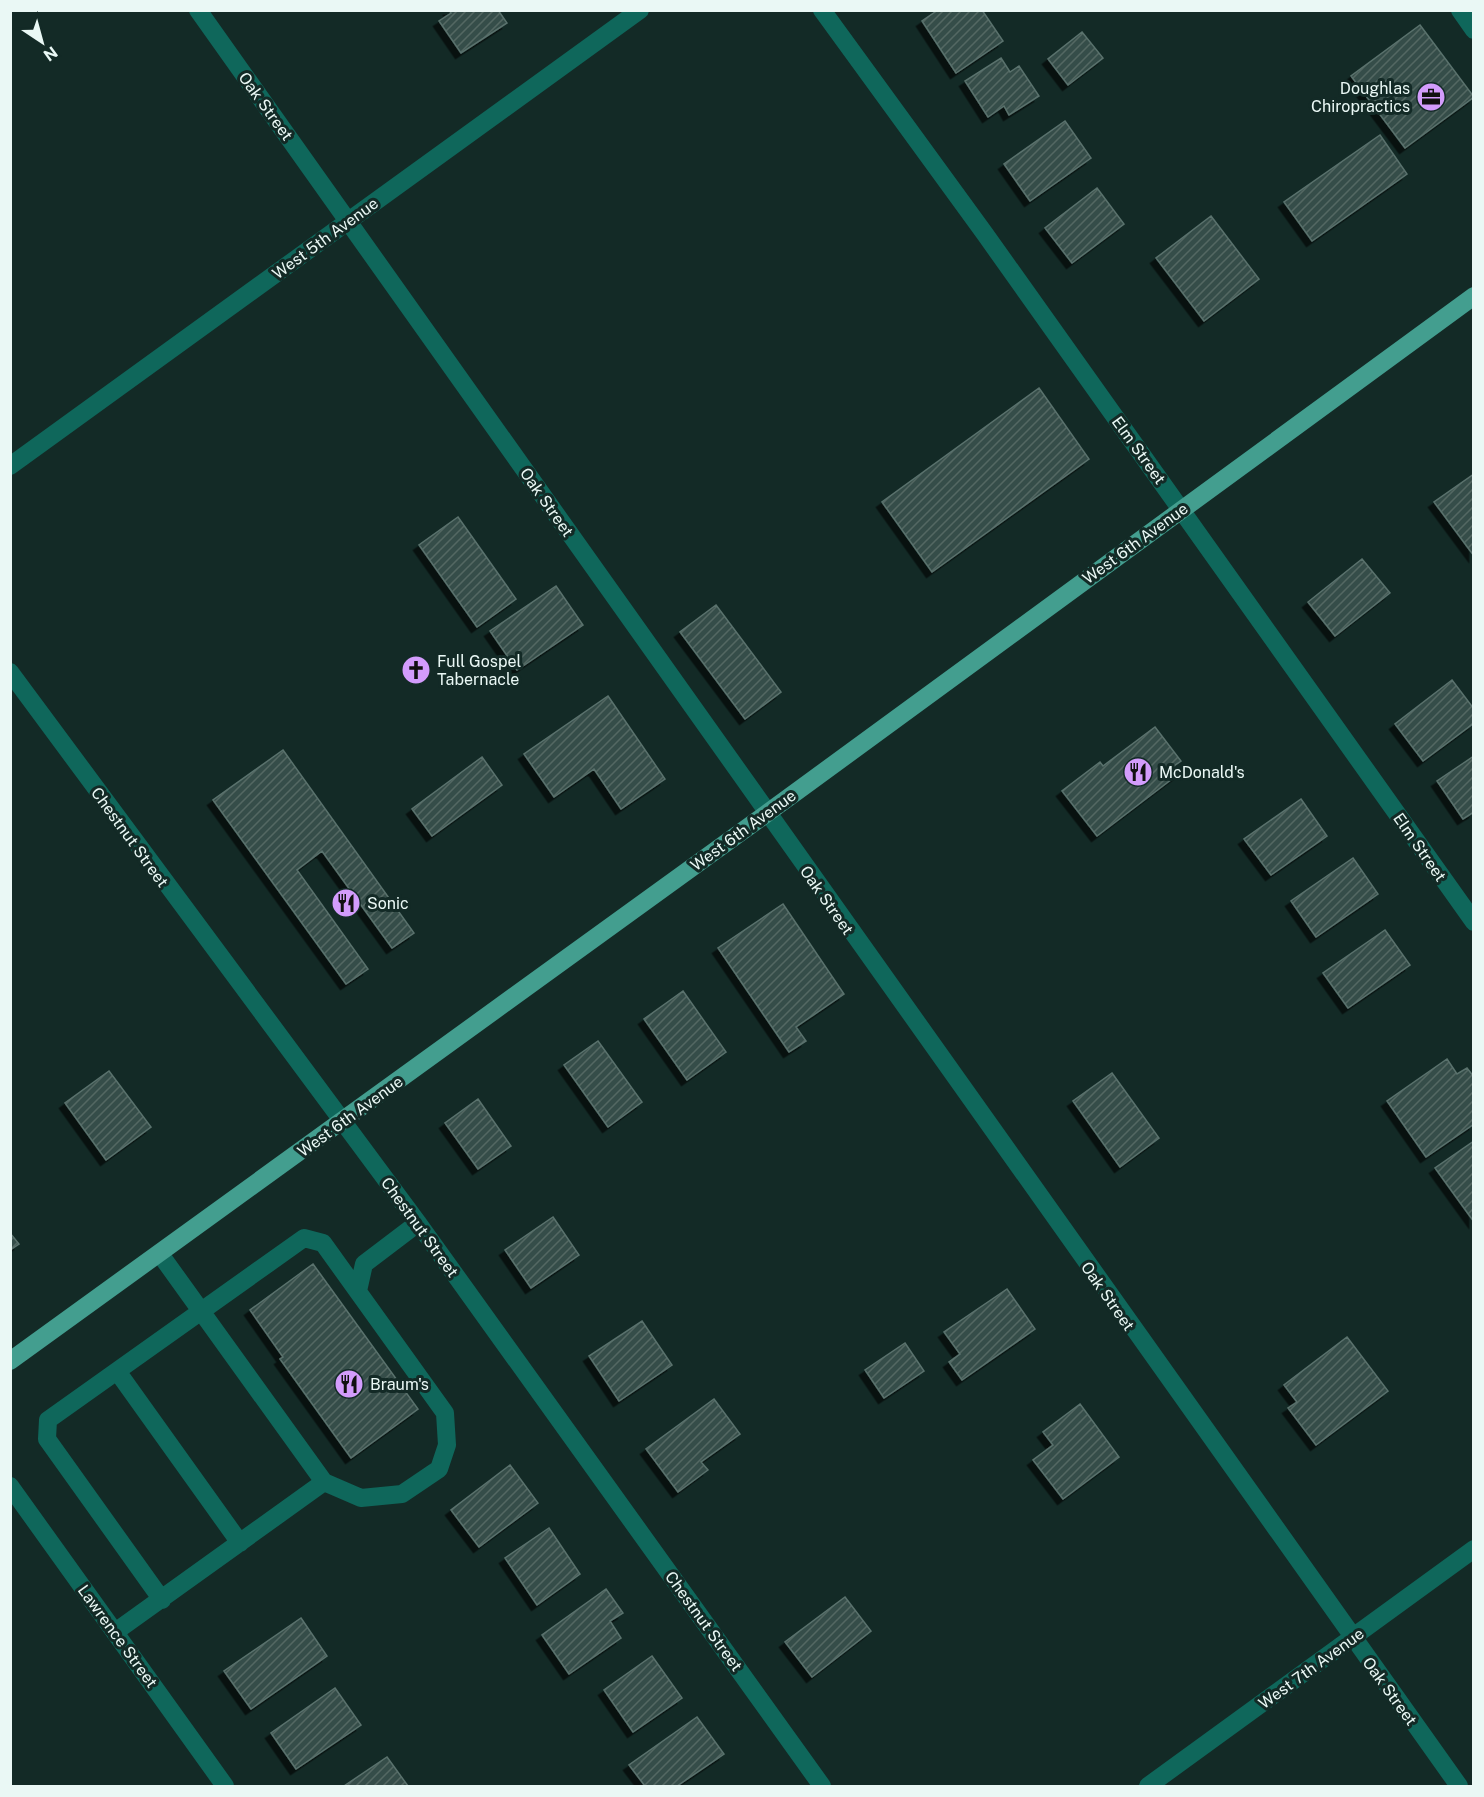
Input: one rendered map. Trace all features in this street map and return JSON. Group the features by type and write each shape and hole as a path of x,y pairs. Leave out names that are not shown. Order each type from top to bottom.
{"main road":[{"name":"West 6th Avenue","path":"10,1361 766,814 1473,296"}],"street":[{"name":"Oak Street","path":"198,10 766,814 1459,1786"},
{"name":"West 5th Avenue","path":"10,466 640,10"},
{"name":"Elm Street","path":"822,10 1181,509 1473,922"},
{"path":"1460,10 1473,30"},
{"name":"Chestnut Street","path":"10,672 418,1223 822,1786"},
{"path":"358,1292 364,1264 418,1223"},
{"path":"159,1254 201,1311 324,1482 361,1498 402,1494 439,1469 447,1444 445,1413 322,1243 304,1238 201,1311 48,1420 47,1439 162,1600"},
{"path":"117,1371 240,1543"},
{"path":"115,1632 324,1482"},
{"name":"Lawrence Street","path":"10,1486 225,1786"},
{"name":"West 7th Avenue","path":"1148,1786 1353,1639 1473,1549"}],"building":[{"path":"449,10 498,10 507,23 461,53 439,21 451,13"},
{"path":"938,10 982,10 1003,41 956,73 922,21"},
{"path":"1420,25 1474,97 1405,148 1351,76"},
{"path":"1082,32 1103,58 1068,85 1048,59"},
{"path":"1001,58 1010,72 1019,66 1039,96 1009,115 1004,106 988,117 965,81"},
{"path":"1065,121 1091,158 1030,201 1004,164"},
{"path":"1380,135 1407,174 1312,241 1284,202"},
{"path":"1097,188 1124,224 1072,263 1045,228"},
{"path":"1211,216 1259,279 1204,321 1156,258"},
{"path":"1039,388 1089,459 932,572 882,502"},
{"path":"1474,474 1474,556 1434,502"},
{"path":"458,517 516,599 477,627 419,545"},
{"path":"1362,559 1390,593 1335,636 1308,602"},
{"path":"556,586 583,625 517,670 490,631"},
{"path":"716,605 781,692 745,719 680,632"},
{"path":"1452,680 1474,709 1474,723 1423,761 1395,724"},
{"path":"608,696 665,779 621,809 594,769 554,797 524,754"},
{"path":"1155,727 1181,761 1174,766 1180,773 1097,836 1062,791 1100,762 1103,766"},
{"path":"283,750 414,933 392,948 322,851 297,870 368,969 346,984 213,800"},
{"path":"1474,756 1474,812 1463,819 1437,781"},
{"path":"482,757 502,785 432,836 412,809"},
{"path":"1301,799 1327,836 1271,875 1244,839"},
{"path":"1353,858 1378,894 1316,937 1291,901"},
{"path":"783,904 844,994 796,1027 806,1041 789,1052 718,948"},
{"path":"1385,930 1410,965 1348,1008 1323,973"},
{"path":"683,991 726,1052 687,1080 644,1019"},
{"path":"598,1041 642,1102 608,1127 564,1065"},
{"path":"1447,1059 1457,1074 1467,1068 1474,1077 1474,1124 1426,1157 1387,1101"},
{"path":"109,1071 151,1127 106,1160 65,1103"},
{"path":"1112,1073 1159,1138 1120,1167 1073,1101"},
{"path":"478,1099 511,1146 478,1169 445,1123"},
{"path":"1474,1141 1474,1222 1435,1168"},
{"path":"553,1217 579,1255 531,1288 505,1250"},
{"path":"10,1233 19,1244 10,1250"},
{"name":"Braum's","path":"313,1264 418,1409 351,1458 280,1359 283,1357 250,1310"},
{"path":"1007,1289 1035,1329 962,1380 949,1362 960,1354 944,1332"},
{"path":"642,1321 672,1365 619,1401 589,1356"},
{"path":"1347,1337 1388,1391 1316,1445 1288,1408 1297,1402 1284,1385"},
{"path":"905,1343 924,1371 884,1398 865,1370"},
{"path":"714,1399 740,1434 701,1462 708,1470 678,1492 646,1449"},
{"path":"1080,1404 1119,1457 1063,1499 1033,1460 1053,1445 1043,1432"},
{"path":"510,1465 538,1503 479,1547 451,1510"},
{"path":"549,1528 580,1574 537,1605 505,1558"},
{"path":"606,1589 623,1613 610,1621 621,1638 569,1674 542,1635"},
{"path":"845,1597 871,1631 812,1677 785,1642"},
{"path":"301,1618 327,1656 251,1709 224,1671"},
{"path":"652,1656 682,1698 633,1732 604,1690"},
{"path":"335,1688 361,1725 296,1769 271,1733"},
{"path":"697,1717 724,1754 677,1786 645,1786 629,1765"},
{"path":"387,1757 408,1786 344,1786"}],"place":[{"name":"Doughlas Chiropractics","path":"1431,97"},
{"name":"Full Gospel Tabernacle","path":"416,670"},
{"name":"McDonald's","path":"1138,772"},
{"name":"Sonic","path":"346,903"},
{"name":"Braum's","path":"349,1384"}]}
